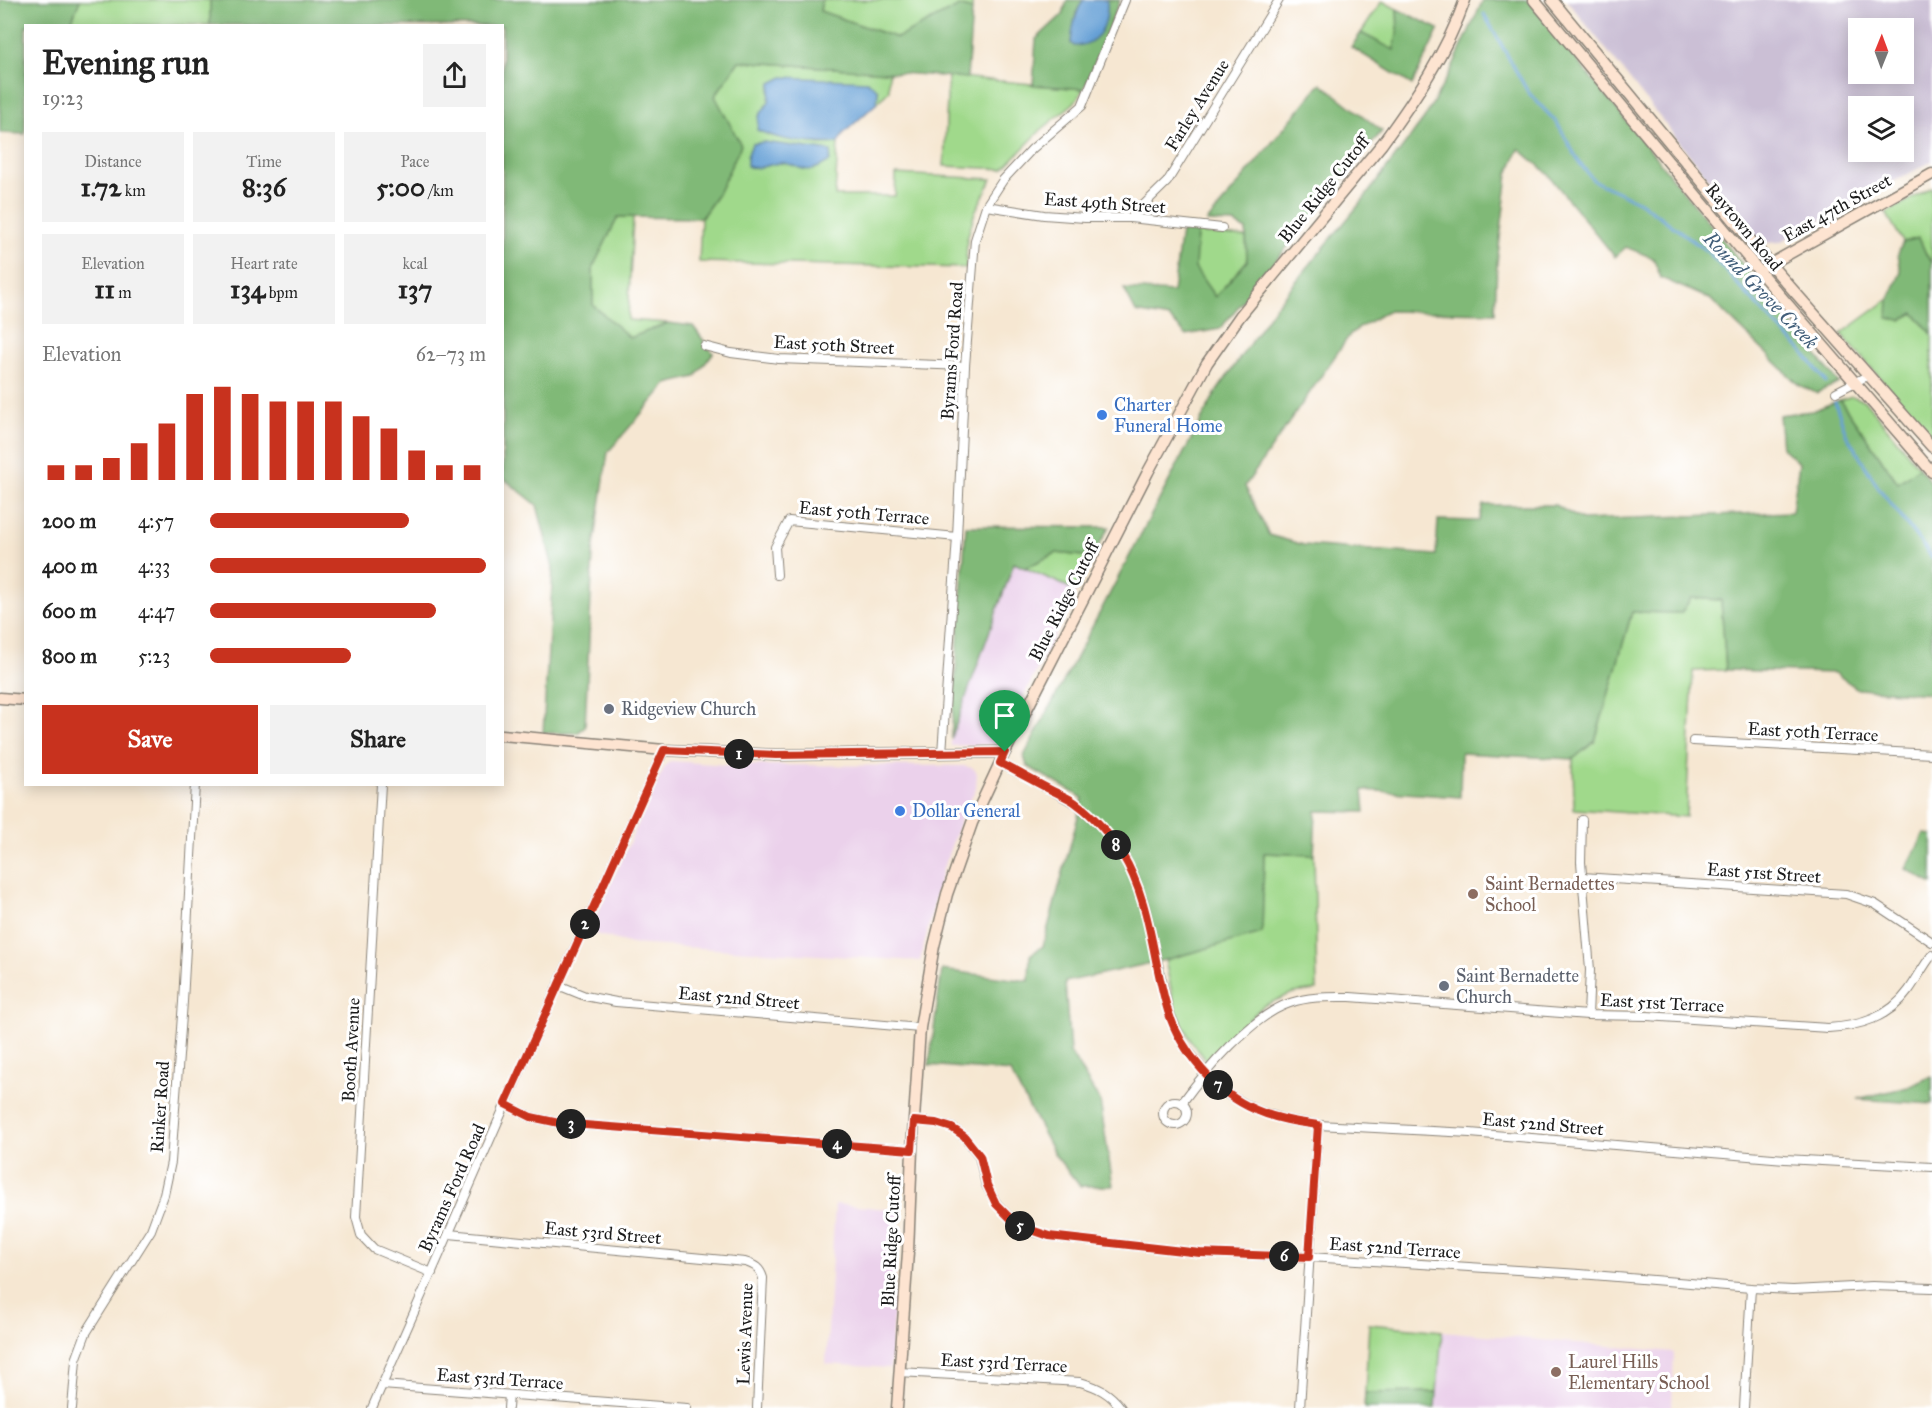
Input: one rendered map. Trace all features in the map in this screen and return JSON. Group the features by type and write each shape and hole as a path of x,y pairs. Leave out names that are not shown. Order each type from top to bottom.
{"main road":[{"name":"Blue Ridge Cutoff","path":"897,1408 921,1028 934,946 946,894 972,823 1005,752 1148,472 1207,363 1240,316 1403,116 1450,36 1465,0"},
{"name":"Raytown Road","path":"1534,0 1759,272 1932,472"},
{"name":"Raytown Road","path":"1552,0 1770,264 1932,447"},
{"name":"East 47th Street","path":"1759,272 1932,174"},
{"path":"0,698 24,700"},
{"path":"504,735 664,750 776,755 1005,752"}],"street":[{"name":"Byrams Ford Road","path":"942,753 957,537 965,366 975,240 986,206 1002,180 1032,149 1082,106 1125,0"},
{"name":"Farley Avenue","path":"1130,218 1167,182 1279,0"},
{"name":"East 49th Street","path":"986,206 1044,215 1130,218 1222,228"},
{"name":"East 50th Street","path":"704,346 731,353 779,359 965,366"},
{"path":"1836,392 1869,375"},
{"name":"East 50th Terrace","path":"777,575 775,548 789,521 957,537"},
{"name":"East 50th Terrace","path":"1693,741 1932,753"},
{"name":"Byrams Ford Road","path":"372,1408 664,750"},
{"name":"East 52nd Street","path":"1000,763 1077,804 1101,826 1121,852 1134,876 1145,907 1169,1012 1183,1044 1205,1072 1227,1094 1256,1110 1287,1120 1318,1125 1470,1133 1785,1159 1932,1167"},
{"name":"Rinker Road","path":"72,1408 76,1360 86,1333 151,1230 164,1195 171,1162 183,1002 195,786"},
{"name":"Booth Avenue","path":"381,786 356,1217 361,1235 374,1249 432,1273"},
{"path":"1582,820 1582,877 1589,950 1588,1014"},
{"name":"East 51st Street","path":"1582,877 1846,894 1875,904 1932,942"},
{"name":"East 51st Terrace","path":"1205,1072 1267,1014 1290,1003 1318,997 1350,997 1828,1028 1852,1026 1875,1019 1895,1006 1908,992 1932,955"},
{"name":"East 52nd Street","path":"558,985 585,996 616,1002 921,1028"},
{"path":"1182,1103 1205,1072"},
{"path":"505,1104 531,1117 559,1123 912,1150"},
{"name":"East 52nd Terrace","path":"914,1121 936,1123 952,1128 964,1136 980,1156 987,1185 996,1204 1017,1225 1049,1236 1200,1253 1309,1257 1580,1274 1751,1288 1794,1290 1872,1286 1932,1288"},
{"path":"1300,1408 1318,1125"},
{"name":"East 53rd Street","path":"448,1234 745,1262 754,1265"},
{"name":"Lewis Avenue","path":"754,1265 761,1271 763,1278 757,1408"},
{"path":"1744,1408 1751,1288"},
{"name":"East 53rd Terrace","path":"899,1372 1080,1382 1096,1386 1113,1397 1121,1408"},
{"name":"East 53rd Terrace","path":"382,1385 687,1408"},
{"path":"508,1408 509,1395"}],"shaded area":[{"path":"1567,0 1932,0 1932,161 1780,242 1768,243 1756,239"},
{"path":"1014,563 1077,591 1002,739 996,744 951,746 951,739"},
{"path":"671,761 727,765 964,766 973,768 977,773 976,788 962,816 942,871 920,961 631,944 589,932 658,780 666,765"},
{"path":"835,1204 899,1210 890,1368 826,1364"},
{"name":"Laurel Hills Elementary School","path":"1442,1331 1674,1352 1672,1408 1436,1408"}],"green space":[{"path":"0,0 80,0 70,24 24,24 24,134 0,133"},
{"path":"80,0 210,0 210,24 70,24"},
{"path":"210,0 822,0 820,11 897,38 959,6 972,10 967,78 739,61 715,96 741,145 718,194 701,218 618,217 593,267 593,305 630,338 668,323 693,326 713,353 695,377 667,384 608,452 593,553 585,727 577,733 543,733 553,568 537,505 504,479 504,24 210,24"},
{"path":"822,0 972,0 972,10 959,6 898,38 820,11"},
{"path":"1067,0 1083,0 1076,13 1071,43 1102,29 1107,0 1120,0 1084,89 1033,85 1036,39 1063,14"},
{"path":"1483,0 1528,0 1839,383 1816,393 1799,385 1710,299 1661,278 1653,258 1626,247 1615,257 1546,172 1519,149 1508,174 1497,263 1495,313 1387,311 1351,333 1245,486 1269,535 1304,545 1436,555 1438,520 1479,521 1483,505 1555,505 1582,520 1792,512 1799,463 1782,448 1779,415 1812,411 1840,400 1898,483 1919,467 1932,483 1932,694 1858,689 1835,673 1726,670 1721,600 1691,598 1681,613 1632,612 1595,741 1573,759 1461,753 1460,797 1363,790 1365,812 1316,811 1314,855 1264,853 1262,933 1165,960 1065,982 1070,1052 1100,1101 1113,1186 1080,1186 1055,1155 1010,1072 929,1065 942,970 1029,981 1030,955 1043,946 1083,798 1027,766 1024,756 1215,394 1275,307 1362,201 1424,119 1451,70"},
{"path":"1382,1 1397,9 1398,30 1394,51 1361,33"},
{"path":"1397,9 1439,29 1412,85 1351,47 1361,33 1394,50 1398,30"},
{"path":"739,61 889,72 889,91 877,103 878,90 771,83 769,102 759,116 768,135 820,144 838,143 835,196 895,196 896,174 992,179 975,212 967,239 966,268 699,262 701,218 718,194 715,96"},
{"path":"948,76 1084,89 1074,103 1041,130 1003,169 944,166"},
{"path":"1321,83 1382,131 1220,329 1186,335 1169,318 1136,312 1124,289 1173,292 1181,231 1197,233 1195,268 1215,297 1247,261 1246,230 1234,223 1207,222"},
{"path":"1932,187 1932,262 1919,238 1903,242 1886,213"},
{"path":"618,217 633,217 628,320 668,323 630,338 593,305 593,267"},
{"path":"1197,233 1246,237 1247,261 1215,297 1194,268"},
{"path":"1919,238 1932,262 1932,334 1914,313 1901,320 1888,318 1889,299 1901,272 1898,254 1903,242"},
{"path":"1889,299 1889,318 1901,320 1914,313 1932,334 1932,436 1841,334"},
{"path":"1852,396 1865,401 1919,467 1899,484 1840,400"},
{"path":"966,526 1109,527 1093,557 1056,553 1025,568 1014,563 951,739"},
{"path":"1056,553 1093,557 1077,591 1025,568"},
{"path":"1691,598 1721,600 1726,670 1693,671 1686,817 1574,809 1573,759 1595,741 1632,612 1681,613"},
{"path":"1924,834 1932,835 1932,884 1906,869"},
{"path":"1264,853 1314,855 1317,990 1293,993 1263,1006 1206,1060 1191,1041 1175,1008 1165,960 1262,933"},
{"path":"1932,1076 1932,1104 1857,1099 1908,1087"},
{"path":"1369,1324 1442,1331 1437,1392 1365,1393"},
{"path":"1437,1392 1436,1408 1364,1408 1365,1393"}],"water":[{"path":"1083,0 1107,0 1106,17 1101,32 1096,37 1083,45 1074,46 1071,43 1073,26"},
{"path":"783,77 867,81 878,90 877,103 844,133 838,143 807,143 776,137 757,130 759,116 769,102 771,83"},
{"path":"764,142 831,151 830,161 810,170 783,163 760,168 747,166 747,157 752,144"}],"waterway":[{"name":"Round Grove Creek","path":"1484,14 1528,92 1557,123 1579,162 1594,181 1640,202 1708,252 1803,352 1826,382"},
{"name":"Round Grove Creek","path":"1835,402 1846,434 1878,487 1932,557"}],"place":[{"name":"Charter Funeral Home","path":"1102,415"},
{"name":"Ridgeview Church","path":"609,709"},
{"name":"Dollar General","path":"900,811"},
{"name":"Saint Bernadettes School","path":"1473,894"},
{"name":"Saint Bernadette Church","path":"1444,986"},
{"name":"Laurel Hills Elementary School","path":"1556,1372"}],"route":[{"path":"664,750 776,755 1005,752 1000,763 1077,804 1101,826 1121,852 1134,876 1145,907 1169,1012 1183,1044 1205,1072 1227,1094 1256,1110 1287,1120 1318,1125 1309,1257 1200,1253 1049,1236 1029,1230 1017,1225 996,1204 987,1185 980,1156 964,1136 952,1128 936,1123 914,1121 912,1150 559,1123 531,1117 505,1104 664,750"}]}
